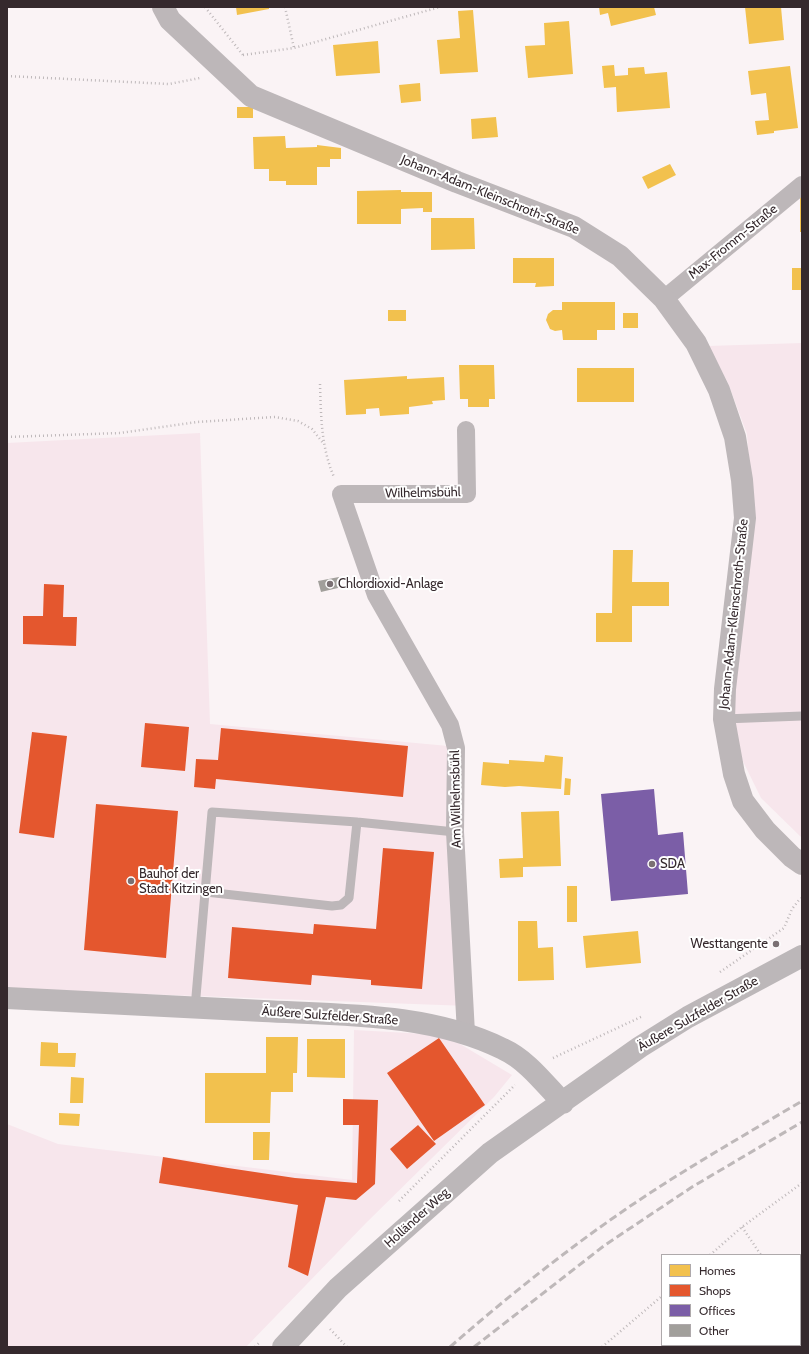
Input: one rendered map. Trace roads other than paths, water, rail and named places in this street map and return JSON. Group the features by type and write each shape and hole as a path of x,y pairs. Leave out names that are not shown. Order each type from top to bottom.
{"main road":[{"name":"Äußere Sulzfelder Straße","path":"7,998 393,1018 466,1033 504,1049 531,1069 562,1103 640,1047 688,1017 802,956"},
{"name":"Holländer Weg","path":"283,1347 338,1288 490,1153 562,1103"}],"street":[{"name":"Johann-Adam-Kleinschroth-Straße","path":"163,7 170,20 252,96 457,182 574,227 620,256 664,299 696,343 719,390 735,437 742,480 745,518 725,689 724,719 734,774 743,801 765,830 792,857 802,864"},
{"name":"Max-Fromm-Straße","path":"664,299 802,185"},
{"name":"Wilhelmsbühl","path":"341,494 467,494 466,430"},
{"name":"Am Wilhelmsbühl","path":"341,494 376,595 450,725 456,748 455,832 466,1033"}],"lane":[{"path":"724,719 802,716"},
{"path":"195,1008 212,812 357,822 455,832"},
{"path":"206,892 332,906 341,905 348,898 357,822"}],"railway":[{"path":"450,1347 536,1275 626,1209 691,1167 802,1101"},
{"path":"474,1347 605,1245 692,1187 802,1122"}],"place":[{"name":"Chlordioxid-Anlage","path":"330,584"},
{"name":"SDA","path":"652,864"},
{"name":"Bauhof der Stadt Kitzingen","path":"131,881"},
{"name":"Westtangente","path":"776,944"}]}
